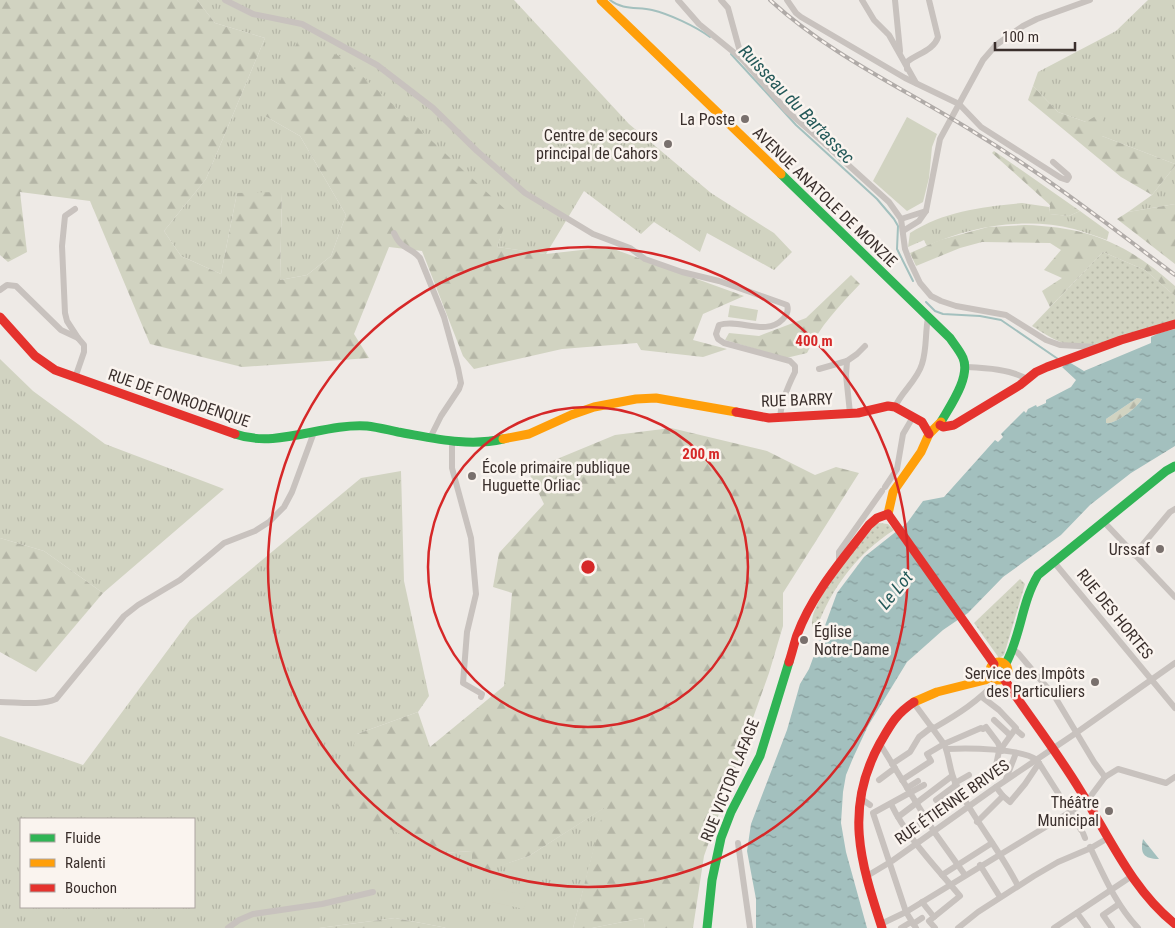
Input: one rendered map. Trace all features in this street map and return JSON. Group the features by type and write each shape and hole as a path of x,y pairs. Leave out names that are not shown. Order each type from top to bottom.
{"main road":[{"name":"AVENUE ANATOLE DE MONZIE","path":"601,0 950,338 963,358 965,367"},
{"name":"RUE DE FONRODENQUE","path":"0,317 35,356 55,370 248,439 268,440 336,427 368,426 452,442"},
{"path":"940,425 944,427 954,425 1020,385 1036,372 1058,362 1099,347 1175,324"},
{"path":"965,367 962,384 940,425 929,434 921,452 893,492 888,514 994,664"},
{"name":"RUE BARRY","path":"452,442 487,443 506,440 529,434 594,407 636,399 656,398 753,416 780,418 850,413 881,407 895,407"},
{"path":"895,407 922,422 929,434"},
{"path":"1005,665 1013,649 1027,594 1031,584 1038,575 1103,521 1175,466"},
{"name":"RUE VICTOR LAFAGE","path":"707,928 712,880 721,838 731,812 760,756 797,635 816,596 869,525 877,518 888,514"},
{"path":"881,926 867,876 858,828 859,799 865,776 880,744 896,716 903,709 913,702 998,678 1008,672 1005,665 999,662 994,664 990,671 998,678 1053,749 1087,800 1132,876 1160,912 1175,924"}],"street":[{"path":"225,0 253,14 302,24 377,65 432,108 525,193 593,234 630,248 645,259 682,272 719,281 787,305 788,310 779,323 760,328 729,322 719,325 716,334 718,339 724,343 790,361 793,364 795,372 780,411 780,418"},
{"path":"678,0 699,24 742,59 787,111 889,202 901,219 905,249 920,283 931,296 956,306 1006,315 1046,340 1060,345 1099,347"},
{"path":"721,0 728,8 742,59"},
{"path":"787,0 801,17 905,78 959,104 981,127 1067,180 1070,177 1053,162"},
{"path":"862,0 867,10 901,55 907,69 917,84"},
{"path":"895,0 901,55"},
{"path":"907,69 907,62 937,42 938,37 930,0"},
{"path":"903,231 919,221 926,211 940,139 981,62 1001,41 1036,19 1090,0"},
{"path":"75,378 84,352 84,345 67,321 65,313 62,246 65,216 76,209"},
{"path":"901,219 926,211"},
{"path":"394,233 398,242 404,248 416,253 420,258 444,317 461,383 430,438"},
{"path":"0,290 7,285 16,286 61,330 78,338"},
{"path":"895,407 922,365 928,318"},
{"path":"1060,345 1070,358 1074,353 1072,347"},
{"path":"819,369 847,361 865,346"},
{"path":"847,361 846,375 850,413"},
{"path":"965,367 1019,374 1027,379"},
{"path":"841,563 839,552 898,469 904,434 913,417"},
{"path":"0,702 36,702 56,699 124,616 138,605 180,580 224,543 255,532 269,522 284,507 296,486 313,431"},
{"path":"452,442 452,468 471,538 476,584 475,604 467,632 463,683 482,694 481,697"},
{"path":"1134,555 1170,512 1175,509"},
{"path":"1103,521 1175,598"},
{"name":"RUE DES HORTES","path":"1053,561 1175,708"},
{"path":"1013,649 1054,697 1104,775"},
{"name":"RUE ÉTIENNE BRIVES","path":"867,876 890,863 1006,780 1038,761 1150,679 1175,663"},
{"path":"879,780 910,752 919,737 966,710 998,678"},
{"path":"982,696 999,710 1022,735"},
{"path":"913,702 945,746 955,784 977,822 1007,863 1018,886"},
{"path":"994,720 1010,735"},
{"path":"902,780 931,760 927,754 986,727 998,743 1001,751"},
{"path":"995,770 1003,746 1015,729"},
{"path":"880,744 908,791 965,875"},
{"path":"945,746 1001,751 1031,756 1038,761 1083,834"},
{"path":"1006,780 1016,753"},
{"path":"996,787 1010,802 1038,761"},
{"path":"881,926 1000,853 1074,818 1104,775 1118,769 1166,783 1175,777"},
{"path":"936,800 969,775"},
{"path":"898,817 952,776"},
{"path":"914,926 906,912 873,813 892,804 921,783"},
{"path":"977,822 1003,796"},
{"path":"859,799 870,805"},
{"path":"892,804 898,817 916,843 960,896 929,921 935,928"},
{"path":"909,833 926,818"},
{"path":"962,927 1018,886 1058,862 1091,848 1108,838"},
{"path":"738,843 750,928"},
{"path":"942,875 992,843"},
{"path":"1091,848 1126,916 1138,928"},
{"path":"980,865 1000,898"},
{"path":"1054,928 1132,876"},
{"path":"228,928 239,920 253,914 322,904 373,892"},
{"path":"922,902 934,918"},
{"path":"1112,928 1103,915 1119,904"},
{"path":"1077,912 1088,928"},
{"path":"901,928 914,926 922,918"}],"green space":[{"path":"0,0 197,0 215,23 265,38 206,179 164,231 181,256 221,274 237,193 282,192 280,280 307,275 331,256 346,215 300,136 265,116 298,40 342,57 509,213 497,247 546,254 608,247 744,296 703,314 693,340 727,349 703,357 641,350 637,343 562,349 474,369 463,356 422,251 389,247 354,334 369,358 242,367 150,344 90,201 20,192 27,252 8,262 0,255"},
{"path":"197,0 514,0 629,124 711,193 774,233 792,252 774,270 707,233 700,252 654,222 641,234 584,191 546,254 497,247 508,213 265,116 300,136 346,215 331,256 307,275 280,280 282,193 237,193 221,274 181,256 164,231 206,179 265,38 215,23"},
{"path":"1148,0 1175,0 1175,164 1102,136 1086,122 1058,112 1033,86 1038,72 1116,31"},
{"path":"1033,86 1058,112 1086,122 1102,112 1102,136 1175,164 1175,166 1152,195 1121,177 1028,100"},
{"path":"907,117 937,134 932,147 929,178 923,202 907,211 873,181"},
{"path":"994,151 1080,211 1069,216 1049,214 1050,205 992,153"},
{"path":"1175,166 1175,204 1128,212 1152,195"},
{"path":"1022,203 1049,207 1050,214 1069,216 1080,211 1109,232 1107,240 1056,225 1018,224 962,233 927,246 924,240 908,247 910,233 936,220 978,208"},
{"path":"1175,204 1175,264 1117,219 1128,212"},
{"path":"1025,225 1069,229 1106,240 1141,259 1158,271 1175,286 1175,296 1145,270 1103,252 1050,307 1042,291 1062,278 1044,270 1061,250 1050,243 982,242 960,248 916,266 910,253 940,240 988,227"},
{"path":"1103,252 1145,270 1175,296 1175,322 1134,335 1089,345 1063,343 1032,326"},
{"path":"851,275 860,284 837,308 807,353 786,358 725,340 729,333 759,336 806,318"},
{"path":"730,305 758,310 756,321 728,317"},
{"path":"0,359 33,391 105,444 224,489 103,593 44,551 0,538"},
{"path":"1137,398 1142,399 1131,411 1115,421 1106,423 1106,419"},
{"path":"671,428 767,451 815,475 836,467 859,473 783,593 783,626 769,673 704,856 693,928 645,928 643,918 592,928 573,928 604,808 529,856 472,876 472,851 443,853 337,806 357,734 418,712 430,747 504,686 512,593 493,587 499,553 544,504 528,471 615,435"},
{"path":"401,471 404,581 429,696 418,712 357,734 442,853 472,851 472,875 529,856 605,807 573,928 447,928 395,918 319,928 0,928 0,736 83,765 190,620 361,478"},
{"path":"879,523 888,524 894,530 868,550 847,573 829,600 816,630 814,629 812,620 824,592 847,560 875,525"},
{"path":"0,538 44,551 103,593 36,672 0,652"},
{"path":"1020,579 1025,584 1004,655 999,658 974,623"},
{"path":"495,889 527,895 524,909 492,902"},
{"path":"395,918 447,928 319,928"},
{"path":"643,918 645,928 592,928"}],"water":[{"name":"Le Lot","path":"1175,329 1175,446 1131,473 1090,505 1061,535 1003,577 968,613 943,630 907,662 868,726 846,775 841,823 846,852 867,928 756,928 756,899 747,851 751,824 787,730 800,684 809,669 837,593 864,557 907,523 923,501 944,497 995,440 998,442 1003,437 1001,434 1024,411 1026,413 1028,409 1036,405 1037,407 1046,403 1046,400 1071,387 1076,380 1062,367 1069,362 1084,371 1151,343 1151,337","holes":["1137,398 1142,399 1126,415 1106,423 1106,419"]},
{"path":"1143,839 1159,859 1149,858 1144,854 1142,848"}],"waterway":[{"name":"Ruisseau du Bartassec","path":"610,0 625,7 652,10 666,14 710,37"},
{"name":"Ruisseau du Bartassec","path":"731,54 796,125 877,199 894,219 898,226 897,249 913,281"},
{"name":"Ruisseau du Bartassec","path":"926,302 935,311 943,314 980,316 1001,320 1058,359"}],"railway":[{"path":"770,0 818,38 870,72 1003,150 1078,202 1175,275"}],"traffic: fast":[{"path":"781,174 950,338 959,350 965,366 964,374 954,400 941,422"},
{"path":"235,434 267,439 334,428 367,426 450,441 477,442 503,439"},
{"path":"1005,665 1015,643 1032,586 1038,575 1166,471 1175,466"},
{"path":"707,928 712,880 721,838 731,812 760,756 789,662"}],"traffic: slow":[{"path":"601,0 781,174"},
{"path":"503,439 529,434 594,407 636,399 656,398 736,412"},
{"path":"888,514 893,492 921,452 929,434 941,422"},
{"path":"999,662 1005,665 1008,671 1005,677 999,680 993,677 990,671 993,665 999,662"},
{"path":"914,702 937,692 985,680 992,676"}],"traffic: jam":[{"path":"0,317 35,356 55,370 235,434"},
{"path":"940,425 943,427 954,425 1020,385 1036,372 1047,367 1121,340 1175,324"},
{"path":"736,412 769,418 858,413 888,406 895,407 922,422 929,434"},
{"path":"888,514 994,664"},
{"path":"789,662 803,620 820,591 869,525 877,518 888,514"},
{"path":"1004,679 1071,776 1134,879 1146,895 1175,924"},
{"path":"882,928 862,857 859,835 859,812 862,790 869,767 887,730 898,715 914,702"}],"place":[{"name":"La Poste","path":"745,119"},
{"name":"Centre de secours principal de Cahors","path":"668,144"},
{"name":"École primaire publique Huguette Orliac","path":"472,476"},
{"name":"Urssaf","path":"1160,549"},
{"name":"Église Notre-Dame","path":"804,640"},
{"name":"Service des Impôts des Particuliers","path":"1095,682"},
{"name":"Théâtre Municipal","path":"1109,811"}]}
